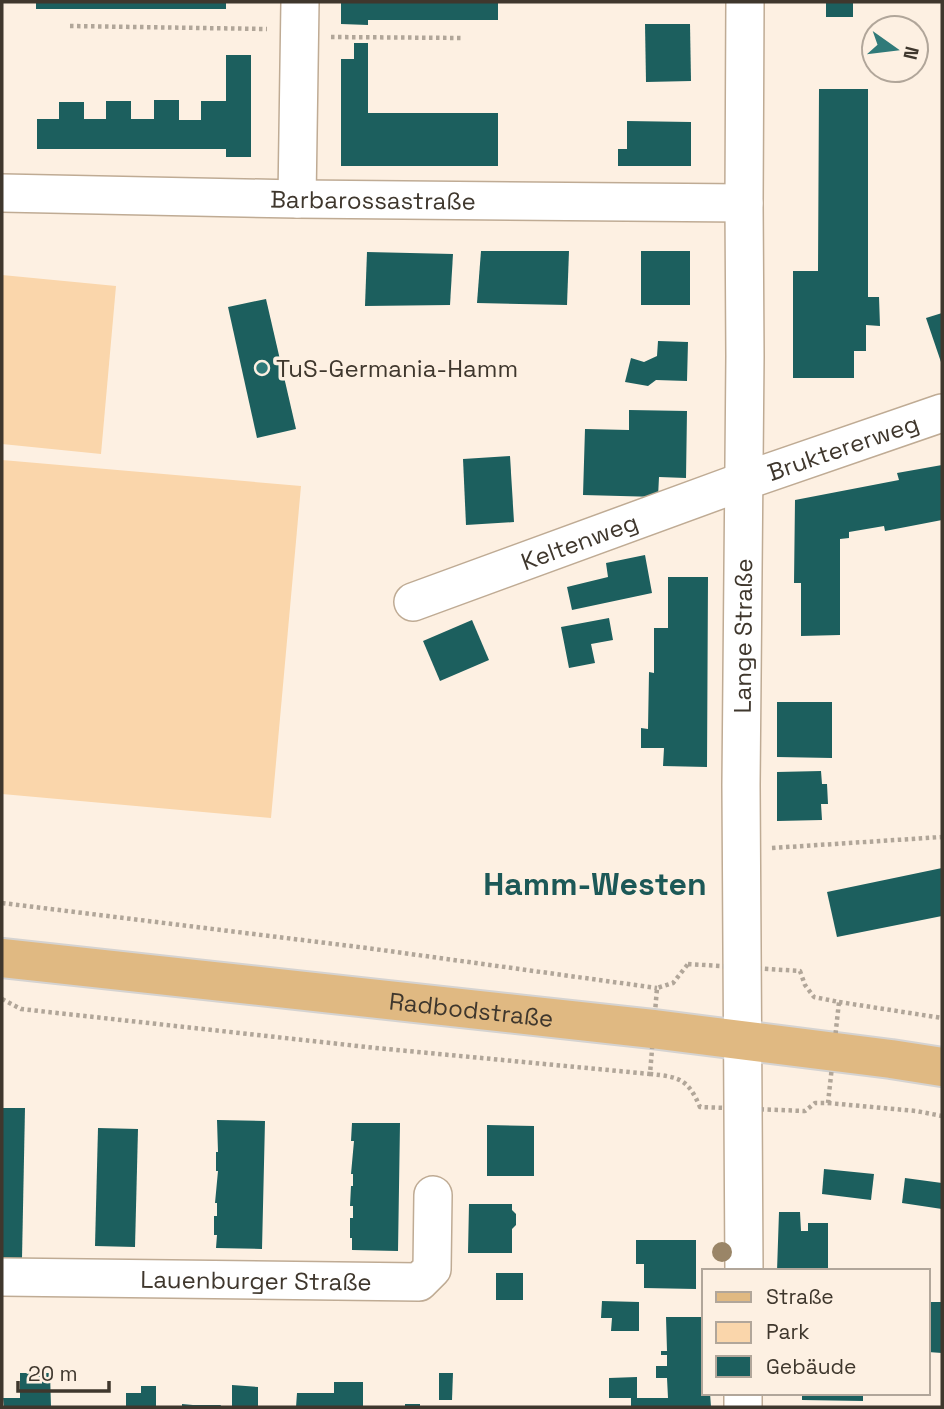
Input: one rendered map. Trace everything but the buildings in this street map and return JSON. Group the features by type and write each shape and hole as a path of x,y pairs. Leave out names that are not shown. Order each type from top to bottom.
{"main road":[{"name":"Radbodstraße","path":"2,958 743,1040 942,1068"}],"street":[{"name":"Lange Straße","path":"744,1269 741,851 746,356 745,2"},
{"path":"297,199 299,23"},
{"name":"Barbarossastraße","path":"2,193 744,203"},
{"name":"Bruktererweg","path":"744,481 942,413"},
{"name":"Keltenweg","path":"413,602 744,481"},
{"name":"Lauenburger Straße","path":"2,1276 419,1282 432,1269 433,1195"}],"path":[{"path":"70,26 299,23 463,38"},
{"path":"741,851 942,837"},
{"path":"2,903 367,948 657,988"},
{"path":"2,999 21,1009 389,1050 650,1074"},
{"path":"839,1002 942,1018"},
{"path":"828,1103 942,1116"}],"green space":[{"path":"2,275 116,286 101,454 2,444"},
{"path":"2,460 301,486 271,818 2,794"}],"place":[{"name":"TuS-Germania-Hamm","path":"262,368"}],"district":[{"name":"Hamm-Westen","path":"595,884"}]}
